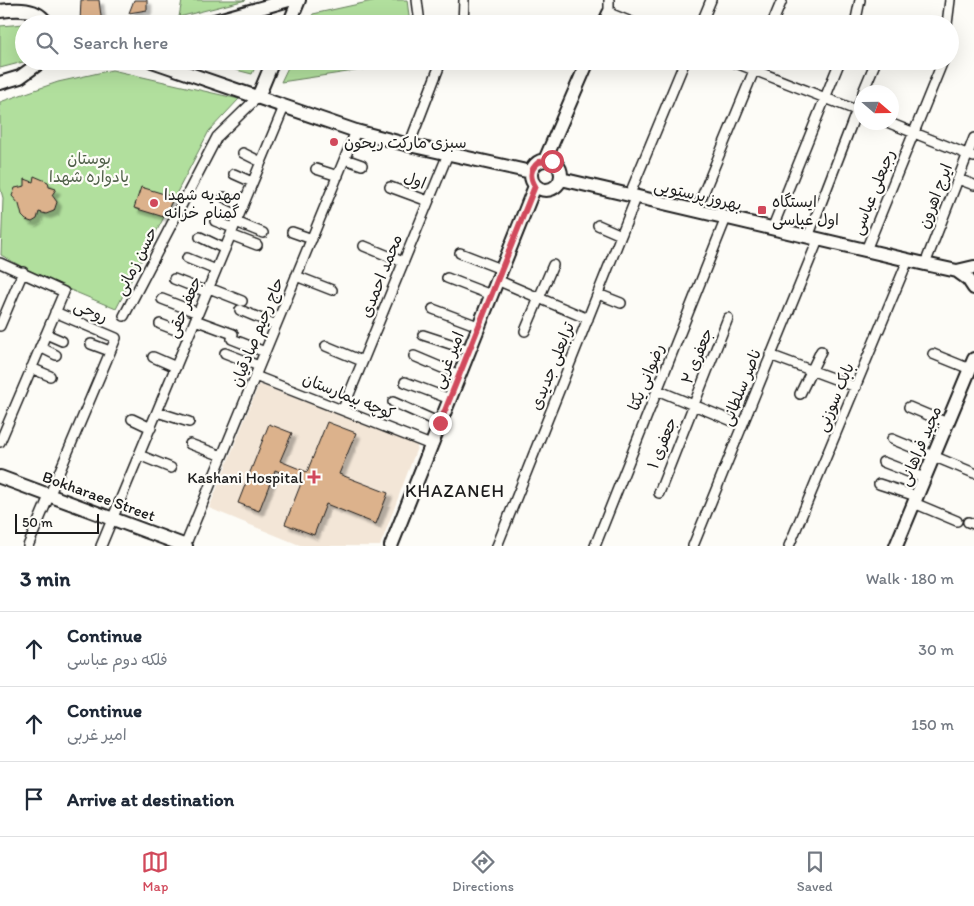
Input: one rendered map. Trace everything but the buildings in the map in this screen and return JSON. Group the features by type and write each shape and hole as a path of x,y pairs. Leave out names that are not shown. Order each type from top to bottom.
{"main road":[{"path":"235,15 289,0"},
{"path":"293,15 299,0"},
{"path":"0,11 33,8 45,15"},
{"path":"0,83 20,77 30,70"},
{"path":"178,70 356,131 408,145 531,172"},
{"path":"258,97 269,70"},
{"path":"545,160 558,165 561,179 557,186 550,190 542,190 535,186 531,180 531,172 534,166 545,160 584,70"},
{"name":"بهروز پرستویی","path":"561,179 957,271 974,267"},
{"name":"امیر غربی","path":"391,546 535,186"},
{"path":"957,271 968,279 974,288"},
{"name":"مجید فراهانی","path":"896,546 972,364"},
{"name":"Bokharaee Street","path":"0,477 185,546"}],"street":[{"path":"417,0 419,15"},
{"path":"463,15 464,0"},
{"path":"607,15 609,0"},
{"path":"705,15 711,0"},
{"path":"776,15 782,0"},
{"path":"857,15 860,0"},
{"path":"948,15 950,0"},
{"path":"408,145 438,70"},
{"name":"ترابعلی جدیدی","path":"497,546 621,235 632,197 681,70"},
{"path":"696,211 754,70 854,110"},
{"path":"772,229 836,70"},
{"path":"867,85 873,70"},
{"name":"رجبعلی عباسی","path":"866,250 939,70"},
{"name":"حسن زمانی","path":"124,316 217,137 258,97"},
{"name":"جعفر حقی","path":"101,546 284,107"},
{"name":"ناصر سلطانی","path":"693,546 770,355 854,126"},
{"path":"899,127 971,156"},
{"name":"حاج رحیم صادقیان","path":"185,546 356,131"},
{"name":"ایرج اهرون","path":"925,264 958,179 971,156 974,138"},
{"path":"243,153 261,162"},
{"name":"محمد احمدی","path":"343,409 448,154"},
{"path":"345,158 362,165"},
{"path":"316,169 338,176"},
{"path":"234,174 252,182"},
{"path":"958,179 974,185"},
{"name":"اول","path":"390,186 428,202"},
{"path":"224,197 243,206"},
{"name":"رضوانی یکتا","path":"595,546 726,218"},
{"path":"215,221 233,228 263,233"},
{"path":"598,225 621,235"},
{"path":"233,228 257,245"},
{"path":"292,232 312,239"},
{"path":"200,237 225,249"},
{"path":"364,246 404,262"},
{"path":"460,253 539,298 588,319"},
{"path":"187,258 216,270"},
{"name":"بابک سوزنی","path":"789,546 908,260"},
{"path":"0,263 64,292 0,442"},
{"path":"525,331 553,265"},
{"path":"0,326 23,272"},
{"path":"296,276 332,290"},
{"path":"447,278 491,295"},
{"path":"174,279 208,290 276,325"},
{"path":"598,294 621,303"},
{"path":"162,299 265,352"},
{"path":"433,309 478,326"},
{"name":"روحی","path":"55,312 116,338 110,351"},
{"name":"جعفری ۲","path":"694,405 728,318"},
{"path":"160,324 189,335"},
{"path":"46,334 62,342"},
{"path":"423,335 469,350"},
{"path":"28,546 110,351 91,344"},
{"path":"326,346 362,361"},
{"path":"40,347 56,354"},
{"path":"800,394 821,350"},
{"path":"225,353 259,366"},
{"path":"933,354 972,364"},
{"path":"770,355 856,386"},
{"path":"414,356 459,375"},
{"path":"153,357 176,367"},
{"path":"32,368 50,376"},
{"name":"کوچه بیمارستان","path":"255,376 431,445"},
{"path":"405,382 450,399"},
{"path":"657,390 742,425"},
{"path":"393,402 440,423"},
{"name":"جعفری ۱","path":"659,493 694,405"},
{"path":"909,407 947,423"},
{"path":"157,412 189,422"},
{"path":"132,419 150,428"},
{"path":"892,439 933,458 974,473"},
{"path":"190,444 222,456"},
{"path":"139,455 171,468"},
{"path":"883,462 924,478"},
{"path":"879,484 957,521"}],"shaded area":[{"name":"Kashani Hospital","path":"259,384 418,445 380,546 302,546 209,508"}],"green space":[{"path":"182,0 246,0 187,15 179,15"},
{"path":"377,0 407,0 409,15 312,15"},
{"path":"15,25 15,64 0,68 0,26"},
{"name":"بوستان یادواره شهدا","path":"112,70 239,99 209,131 116,309 42,278 1,255 3,198 0,187 0,102 58,82"},
{"path":"236,70 254,70 252,74"},
{"path":"287,70 361,70 281,82"}],"place":[{"name":"سبزی مارکت ریحون","path":"334,142"},
{"name":"مهدیه شهدا گمنام خزانه","path":"154,203"},
{"name":"ایستگاه اول عباسی","path":"762,210"},
{"name":"Kashani Hospital","path":"314,477"}],"district":[{"name":"KHAZANEH","path":"455,491"}],"route":[{"path":"440,423 535,186 531,180 531,172 539,162 545,160 552,161"}]}
